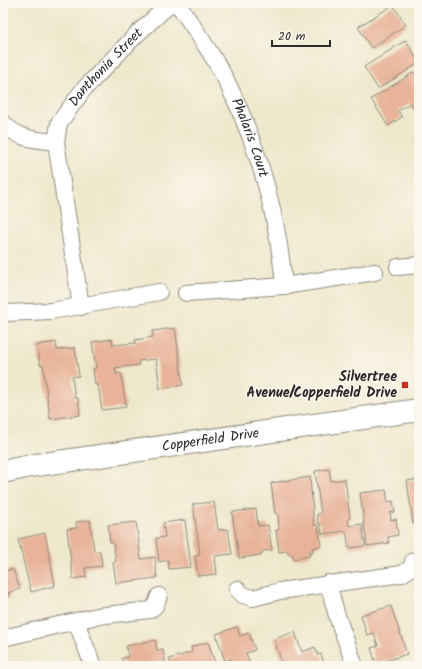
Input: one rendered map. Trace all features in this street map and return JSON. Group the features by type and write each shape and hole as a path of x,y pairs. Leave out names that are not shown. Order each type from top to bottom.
{"street":[{"name":"Danthonia Street","path":"81,307 56,142 59,123 83,90 137,34 171,3"},
{"name":"Phalaris Court","path":"177,3 202,38 226,79 245,122 270,201 281,252 284,286"},
{"path":"3,123 18,135 26,138 56,142"},
{"path":"398,267 419,265"},
{"path":"186,294 284,286 375,272"},
{"path":"5,313 51,311 81,307 159,292"},
{"name":"Copperfield Drive","path":"3,472 30,466 419,410"},
{"path":"237,589 243,595 253,598 280,591 402,574 412,566 413,561"},
{"path":"328,584 337,616 355,666"},
{"path":"3,638 76,620 150,610 155,606 159,596"},
{"path":"76,620 93,666"}],"building":[{"path":"393,5 406,25 371,48 358,27"},
{"path":"406,40 419,63 378,89 364,67"},
{"path":"414,72 419,79 419,117 410,103 398,111 402,117 388,126 371,99"},
{"path":"419,137 419,150 415,139"},
{"path":"175,328 183,385 160,389 156,359 138,361 139,365 115,368 116,374 121,373 126,407 102,410 98,385 95,385 93,369 96,368 92,342 112,339 113,345 136,343 135,340 153,337 152,331"},
{"path":"56,342 57,350 75,348 79,376 72,377 75,398 78,398 80,415 50,419 43,365 40,365 37,345"},
{"path":"329,469 331,481 345,479 350,518 348,519 349,526 362,524 365,546 349,548 346,531 322,534 320,523 318,523 317,514 321,514 315,471"},
{"path":"310,477 314,525 318,525 321,546 312,548 313,552 309,552 310,556 293,559 293,554 289,555 288,551 279,552 276,530 279,530 278,514 275,514 271,483"},
{"path":"419,479 418,540 416,524 413,524 407,481"},
{"path":"386,490 388,502 393,501 395,512 390,513 391,520 396,519 398,535 388,537 389,543 367,546 360,493"},
{"path":"214,502 218,530 228,529 232,554 215,556 217,574 198,576 195,556 200,555 193,504"},
{"path":"256,509 258,526 268,525 272,550 262,551 262,555 239,558 232,512"},
{"path":"90,520 94,551 100,551 102,566 85,568 86,577 73,579 67,529 77,528 76,522"},
{"path":"185,520 191,567 169,569 168,560 159,562 156,538 165,537 163,523"},
{"path":"136,522 141,559 155,557 157,578 116,583 113,562 116,562 113,542 110,542 108,525"},
{"path":"45,533 55,586 31,592 18,539"},
{"path":"3,568 4,571 13,569 20,589 8,593 10,597 3,599"},
{"path":"391,606 407,654 376,664 371,648 378,646 374,633 367,635 361,615"},
{"path":"237,627 240,636 249,633 255,650 246,653 251,666 233,666 231,659 225,661 216,634"},
{"path":"295,632 302,652 315,647 318,655 321,654 325,666 283,666 274,639"},
{"path":"155,640 157,650 163,649 166,666 124,666 122,658 128,657 126,646"},
{"path":"208,642 216,666 172,666 169,659 192,652 191,647"}],"place":[{"name":"Silvertree Avenue/Copperfield Drive","path":"405,385"}]}
